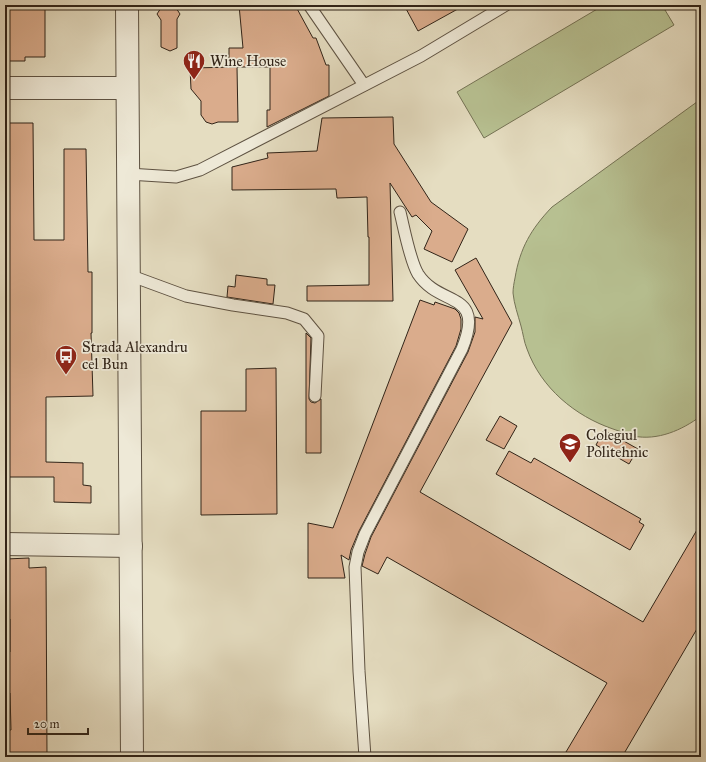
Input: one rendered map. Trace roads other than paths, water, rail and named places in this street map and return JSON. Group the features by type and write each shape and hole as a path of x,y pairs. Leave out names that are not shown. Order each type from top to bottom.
{"street":[{"path":"127,5 132,757"},
{"path":"5,88 127,88"},
{"path":"5,544 131,546"}],"lane":[{"path":"309,5 364,85"},
{"path":"128,174 176,177 200,170 421,56 506,5"},
{"path":"365,757 359,671 355,567 358,552 365,534 462,349 468,334 469,322 468,314 462,306 436,291 418,274 400,212"},
{"path":"129,275 186,296 287,313 304,319 318,336 315,396"}],"place":[{"name":"Wine House","path":"194,80"},
{"name":"Strada Alexandru cel Bun","path":"66,376"},
{"name":"Colegiul Politehnic","path":"570,464"}]}
